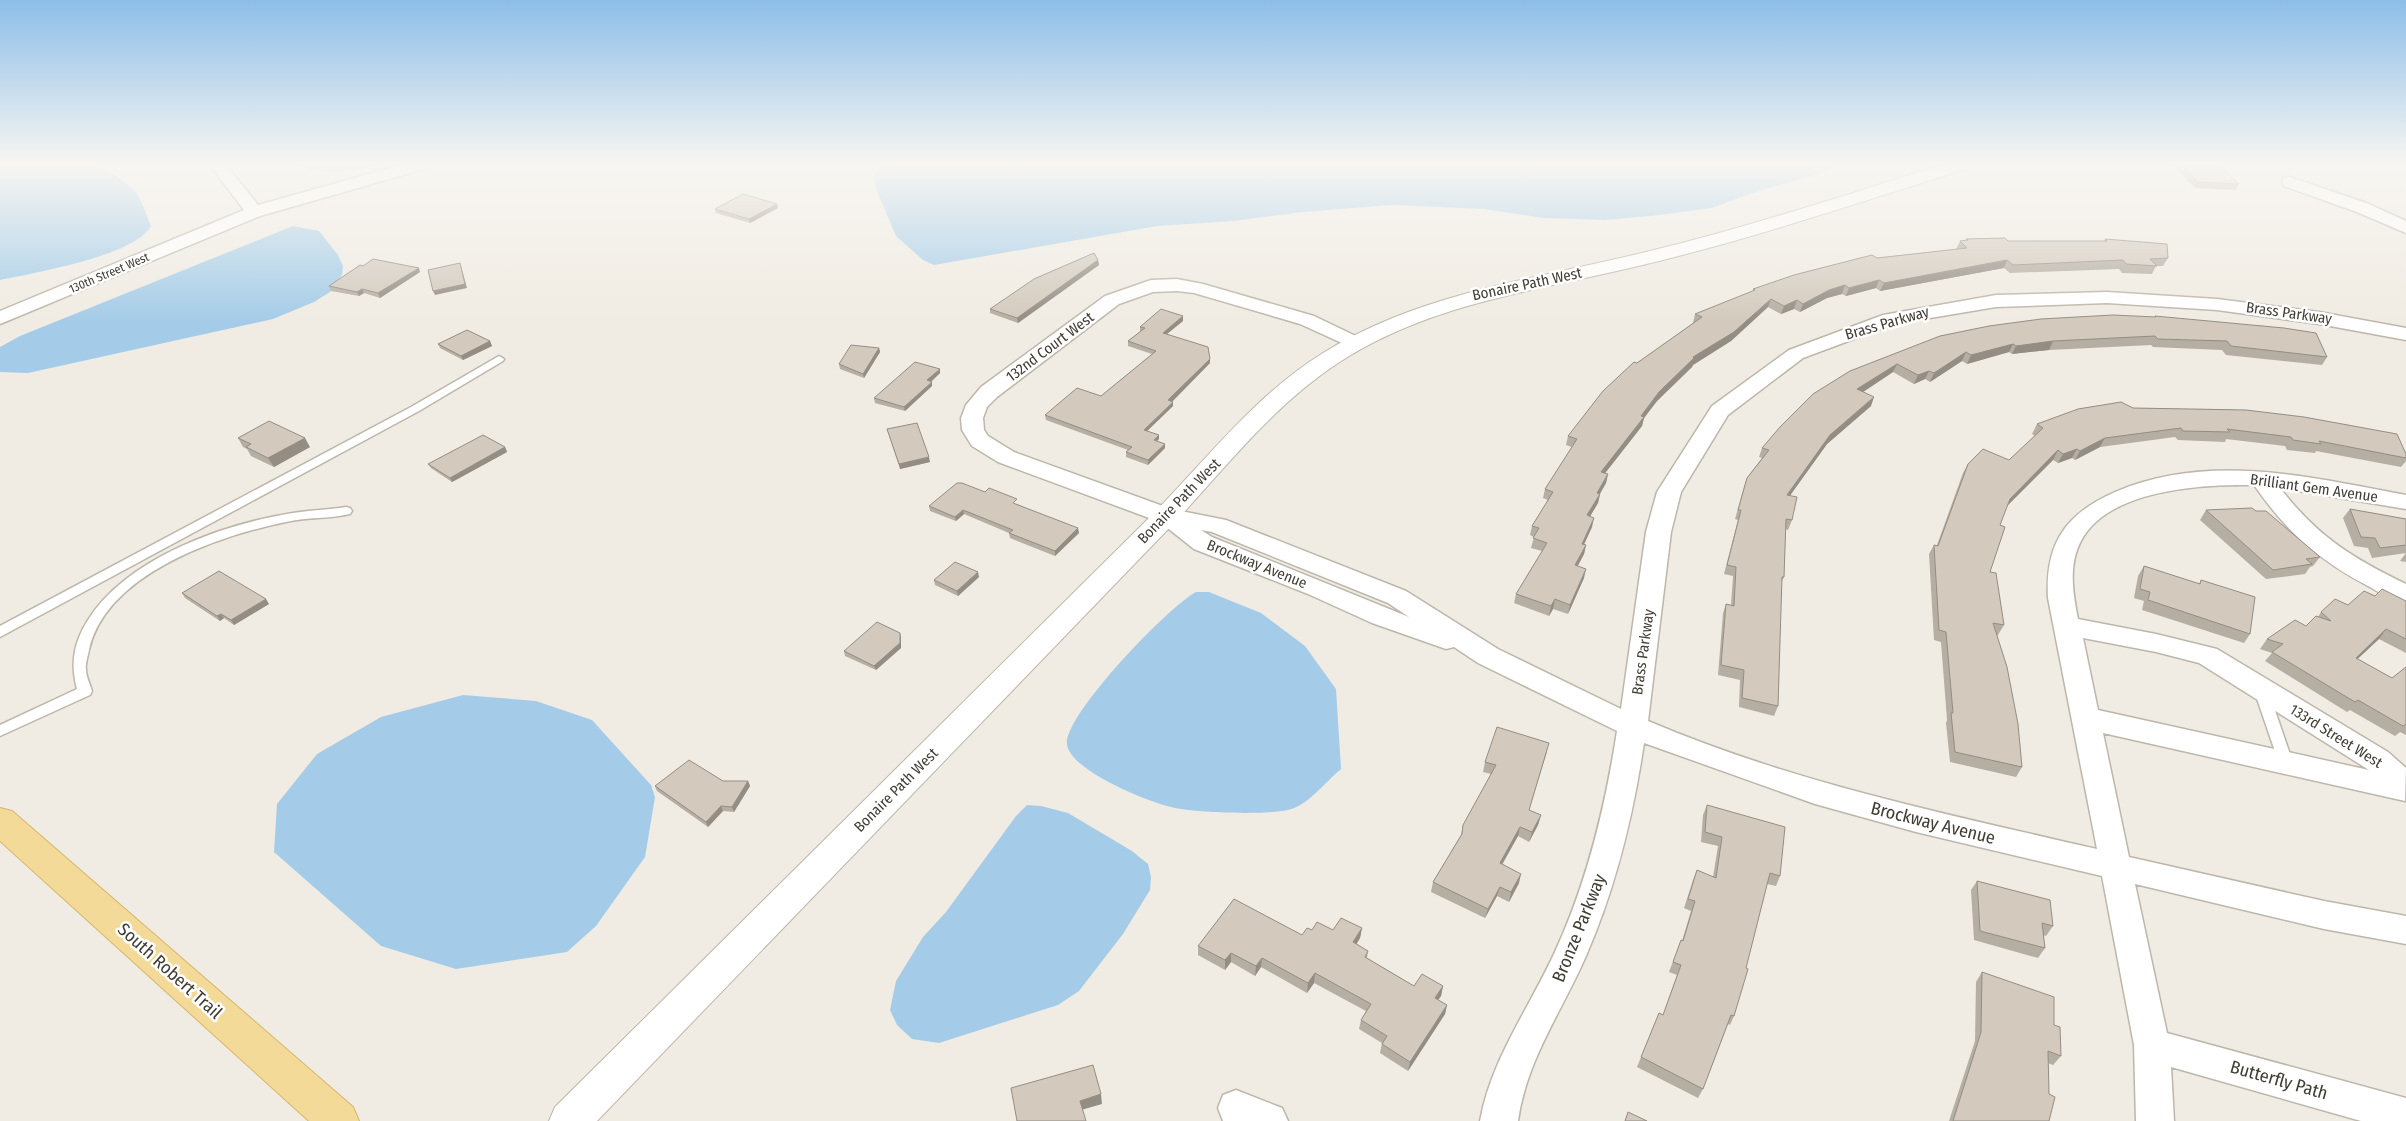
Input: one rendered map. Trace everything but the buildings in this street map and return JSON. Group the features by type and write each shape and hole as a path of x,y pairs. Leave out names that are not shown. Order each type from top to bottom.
{"main road":[{"name":"South Robert Trail","path":"0,821 340,1121"}],"street":[{"name":"130th Street West","path":"0,318 241,217"},
{"name":"Bonaire Path West","path":"569,1121 1166,516 1280,397 1307,374 1355,343 1430,310 1469,296 1648,258 1710,242 1790,217"},
{"path":"2383,217 2406,228"},
{"name":"132nd Court West","path":"1166,516 1006,457 980,441 973,430 972,418 977,405 989,392 1112,300 1151,286 1177,285 1196,288 1307,320 1355,343"},
{"name":"Brass Parkway","path":"1633,725 1662,519 1674,482 1690,449 1714,416 1754,381 1790,358 1860,329 1922,312 1987,302 2053,298 2132,298 2233,305 2322,318 2406,334"},
{"name":"Brilliant Gem Avenue","path":"2066,626 2059,580 2063,554 2069,539 2080,523 2105,505 2134,492 2177,481 2224,477 2261,478 2406,502"},
{"path":"2261,478 2273,496 2315,542 2357,570 2400,590"},
{"name":"Brockway Avenue","path":"1166,516 1203,543 1317,588 1381,616 1488,656 1607,715 1658,737 1733,765 1815,792 1916,820 2324,915 2403,929"},
{"path":"2066,626 2152,1045 2155,1121"},
{"name":"133rd Street West","path":"2066,626 2156,643 2207,656 2378,760 2393,773 2406,790"},
{"name":"133rd Street West","path":"2085,718 2406,790"},
{"name":"Bronze Parkway","path":"1499,1121 1510,1074 1572,950 1597,887 1614,827 1630,751 1633,725"},
{"name":"Butterfly Path","path":"2152,1045 2406,1116"},
{"path":"1236,1108 1269,1121"}],"lane":[{"path":"0,632 415,409 499,359"},
{"path":"0,730 85,691 78,667 83,639 102,608 117,592 144,572 178,552 225,534 288,518 346,511"},
{"path":"2260,688 2286,763"}],"water":[{"path":"0,217 148,217 151,226 141,237 125,246 82,262 0,280"},
{"path":"888,217 1261,217 1157,226 934,265 923,260 896,236"},
{"path":"1539,217 1636,217 1605,220"},
{"path":"293,226 319,231 338,255 343,266 342,275 330,292 314,302 273,319 28,373 0,372 0,347 20,336"},
{"path":"1196,592 1209,592 1261,613 1305,646 1336,689 1341,769 1303,804 1295,808 1277,812 1232,813 1186,810 1164,805 1114,785 1097,775 1083,766 1072,755 1067,745 1070,731 1081,711 1098,688 1142,639 1182,601"},
{"path":"463,695 536,701 592,720 651,785 655,797 645,857 596,926 567,952 456,969 381,946 274,852 277,804 317,754 381,717"},
{"path":"1027,805 1041,806 1068,813 1132,851 1148,864 1151,877 1150,890 1123,934 1079,991 1058,1005 939,1043 912,1039 897,1025 890,1010 896,981 923,937 946,912 1016,816"}]}
